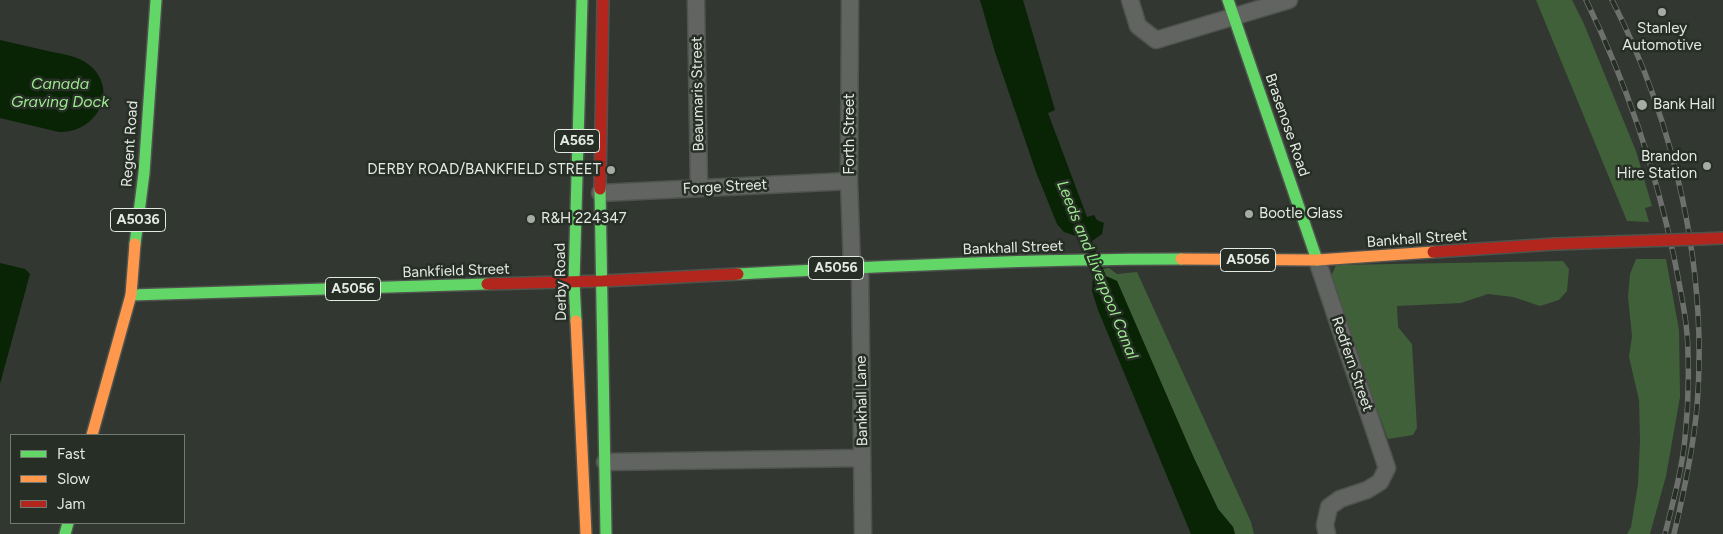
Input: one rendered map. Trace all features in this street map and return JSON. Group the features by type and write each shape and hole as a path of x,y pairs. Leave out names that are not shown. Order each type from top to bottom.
{"main road":[{"name":"Regent Road","path":"92,434 131,295 136,232 144,173 156,0"},
{"name":"Derby Road","path":"582,0 574,282 586,534"},
{"name":"A565","path":"603,0 600,193 606,534"},
{"name":"Brasenose Road","path":"1228,0 1317,260"},
{"path":"574,282 586,274 591,262 594,161 601,132"},
{"name":"Bankhall Street","path":"603,282 856,267 1069,262 1115,259 1317,260 1555,244 1723,238"},
{"name":"Bankfield Street","path":"131,295 603,282"},
{"path":"590,298 593,288 603,282"},
{"path":"581,434 592,404"}],"street":[{"name":"Beaumaris Street","path":"696,0 699,188"},
{"name":"Forth Street","path":"850,0 849,181 856,267"},
{"path":"1130,0 1138,26 1156,40 1289,0"},
{"name":"Forge Street","path":"600,193 849,181"},
{"name":"Redfern Street","path":"1317,260 1386,468 1380,482 1366,490 1340,499 1329,507 1325,525 1327,534"},
{"name":"Bankhall Lane","path":"856,267 863,534"},
{"path":"605,462 862,458"}],"shaded area":[{"path":"1536,0 1572,0 1584,24 1636,151 1652,206 1645,208 1649,222 1627,221"},
{"path":"1636,259 1666,259 1679,330 1680,397 1666,476 1650,534 1627,534 1631,527 1638,484 1640,440 1639,400 1629,357 1632,336 1628,297 1630,274"},
{"path":"1563,261 1569,269 1567,291 1559,300 1540,306 1513,297 1488,294 1461,303 1397,306 1398,327 1412,344 1417,428 1413,435 1388,439 1329,281 1336,265"},
{"path":"1109,268 1117,274 1137,272 1251,522 1254,534 1235,534 1233,527 1218,509 1117,281 1106,277 1103,269"}],"water":[{"name":"Leeds and Liverpool Canal","path":"980,0 1023,0 1055,110 1048,113 1087,217 1094,215 1097,220 1104,223 1102,234 1092,241 1106,276 1117,281 1193,456 1218,509 1233,527 1235,534 1191,534 1098,310 1092,291 1093,276 1076,236 1064,232 1057,224 1036,172 995,52"},
{"name":"Canada Graving Dock","path":"0,40 78,58 85,62 96,72 102,83 103,95 101,106 95,116 85,125 73,130 59,132 0,118"},
{"path":"0,263 25,269 30,274 0,384"}],"railway":[{"path":"1586,0 1614,62 1648,158 1674,257 1685,318 1688,342 1688,406 1684,450 1665,534"},
{"path":"1612,0 1634,47 1653,96 1669,146 1692,250 1697,302 1699,355 1697,407 1688,471 1674,534"}],"traffic: fast":[{"path":"135,244 144,173 156,0"},
{"path":"576,321 574,282 582,0"},
{"path":"1228,0 1317,260"},
{"path":"600,189 606,534"},
{"path":"738,274 1070,260 1181,259"},
{"path":"131,295 487,284"},
{"path":"65,534 68,524"}],"traffic: slow":[{"path":"92,434 131,295 135,244"},
{"path":"1181,259 1317,260 1433,252"},
{"path":"576,321 586,534"}],"traffic: jam":[{"path":"600,189 603,0"},
{"path":"1700,239 1723,238"},
{"path":"1555,244 1700,239"},
{"path":"1433,252 1555,244"},
{"path":"487,284 603,281 738,274"}],"place":[{"name":"Stanley Automotive","path":"1662,12"},
{"name":"Bank Hall","path":"1642,105"},
{"name":"Brandon Hire Station","path":"1707,166"},
{"name":"DERBY ROAD/BANKFIELD STREET","path":"611,170"},
{"name":"Bootle Glass","path":"1249,214"},
{"name":"R&H 224347","path":"531,219"}]}
